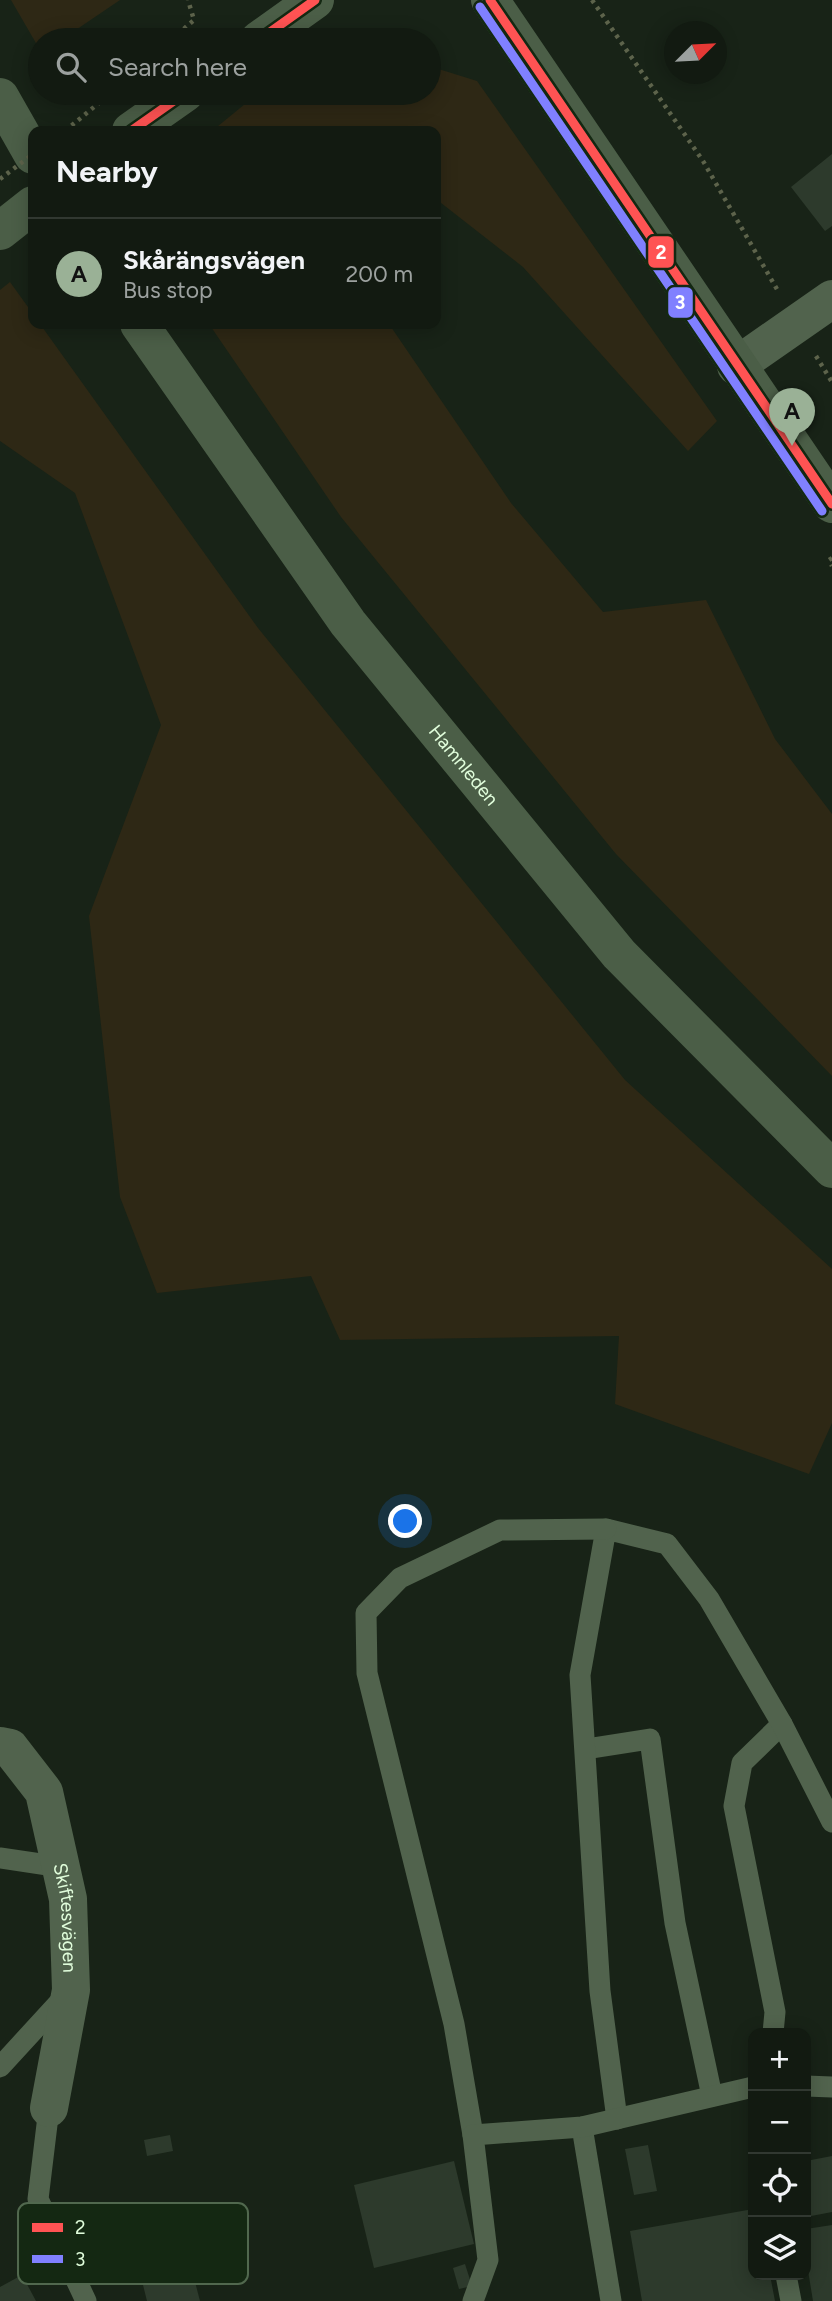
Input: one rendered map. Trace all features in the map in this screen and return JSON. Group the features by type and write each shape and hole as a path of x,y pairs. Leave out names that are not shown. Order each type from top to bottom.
{"main road":[{"path":"276,28 315,0"},
{"path":"490,0 832,504"},
{"path":"0,97 28,146"},
{"path":"138,126 168,105"},
{"path":"0,230 28,209"},
{"name":"Hamnleden","path":"142,329 348,623 575,901 619,954 832,1169"}],"street":[{"path":"736,366 832,299"},
{"name":"Skiftesvägen","path":"0,1746 10,1748 44,1792 68,1899 71,1990 49,2108"}],"lane":[{"path":"606,1529 580,1675 600,1990 617,2119"},
{"path":"473,2301 488,2260 472,2135 454,2024 367,1673 366,1613 400,1578 500,1530 606,1529 667,1544 709,1599 782,1724 832,1822"},
{"path":"773,2028 775,2012 734,1806 742,1763 782,1724"},
{"path":"586,1749 650,1739 675,1923 712,2096"},
{"path":"0,1858 61,1867"},
{"path":"0,2067 71,1990"},
{"path":"811,2086 832,2087"},
{"path":"472,2135 582,2127 748,2088"},
{"path":"40,2203 38,2199 49,2108"},
{"path":"582,2127 611,2301"},
{"path":"787,2280 791,2301"},
{"path":"78,2284 86,2301"}],"path":[{"path":"185,28 194,20 188,0"},
{"path":"592,0 703,161 832,382"},
{"path":"72,126 98,105"},
{"path":"0,179 28,159"},
{"path":"832,558 829,560 832,566"}],"shaded area":[{"path":"11,0 120,0 79,28 28,29"},
{"path":"441,70 477,81 717,421 688,451 523,267 441,203 441,126 218,126 244,105 441,105"},
{"path":"10,282 28,307 28,329 44,329 258,628 625,1080 832,1269 832,1423 809,1474 615,1404 619,1336 340,1340 311,1276 157,1293 120,1197 89,916 161,725 75,493 0,441 0,290"},
{"path":"212,329 392,329 511,503 603,612 706,600 775,739 832,814 832,1076 616,854 341,517"}],"building":[{"path":"832,154 832,226 825,231 791,187"},
{"path":"170,2135 173,2151 147,2156 144,2140"},
{"path":"648,2145 657,2191 634,2195 625,2149"},
{"path":"832,2156 832,2212 811,2216 811,2160"},
{"path":"454,2161 474,2244 374,2268 354,2185"},
{"path":"748,2210 748,2280 771,2280 775,2301 642,2301 630,2231"},
{"path":"832,2225 832,2301 813,2301 810,2280 811,2228"},
{"path":"465,2264 472,2286 459,2289 453,2268"},
{"path":"18,2277 18,2284 27,2284 36,2301 0,2301 0,2287"},
{"path":"143,2284 196,2284 200,2301 147,2301"}],"transit line":[{"name":"2","path":"276,28 315,0"},
{"name":"2","path":"490,0 832,504"},
{"name":"3","path":"480,7 822,511"},
{"name":"2","path":"138,126 168,105"}],"place":[{"name":"Skårängsvägen","path":"792,446"}]}
